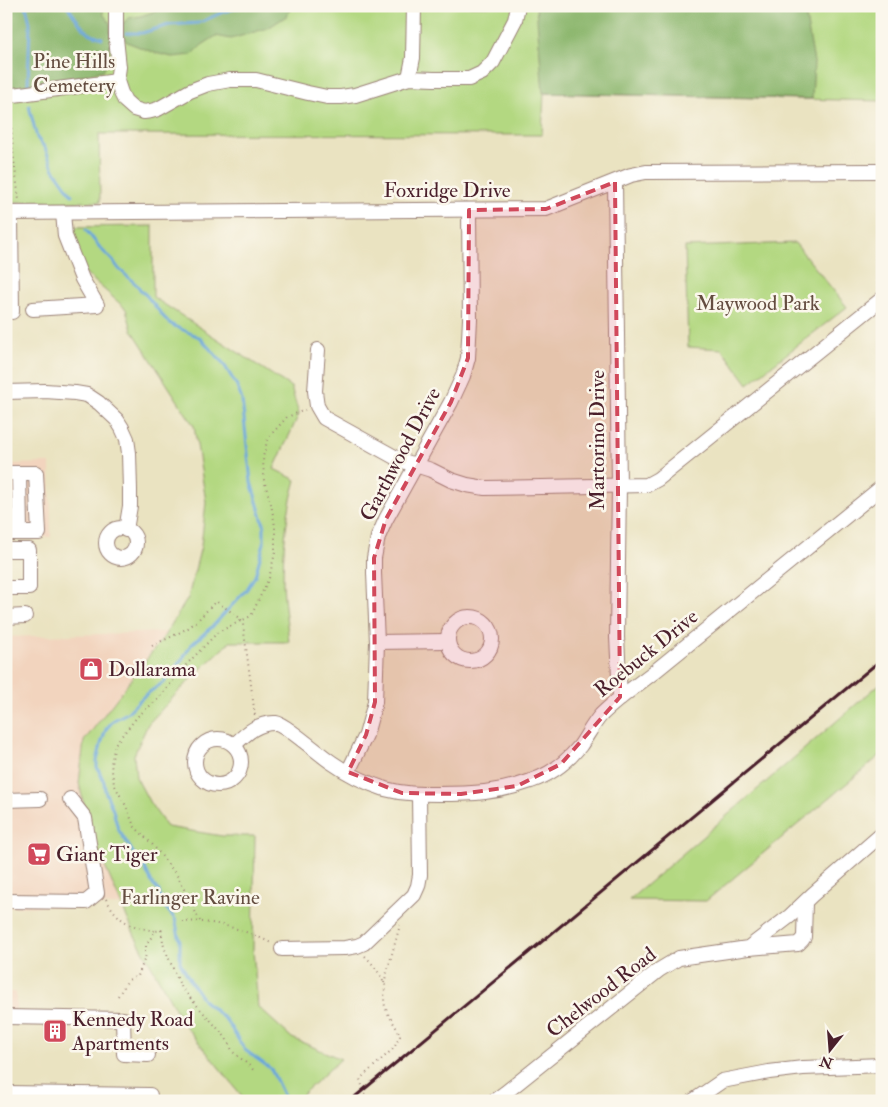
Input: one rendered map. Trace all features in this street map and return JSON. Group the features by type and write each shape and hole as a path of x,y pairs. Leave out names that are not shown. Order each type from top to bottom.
{"street":[{"path":"116,6 117,81 125,101 134,109 144,112 158,109 190,91 208,84 225,81 256,80 327,97 341,97 355,95 409,78 469,79 482,73 493,62 515,20 518,6"},
{"path":"409,78 413,58 414,6"},
{"path":"12,95 117,81"},
{"name":"Foxridge Drive","path":"12,213 546,209 631,175 646,172 882,171"},
{"name":"Martorino Drive","path":"615,182 619,486 617,637 620,697"},
{"name":"Garthwood Drive","path":"348,772 366,735 375,702 377,642 374,558 378,537 386,519 451,402 463,376 468,358 470,319 469,210"},
{"path":"12,213 9,269 12,312"},
{"path":"33,309 96,306 82,279 65,236 63,213"},
{"path":"318,350 315,391 317,406 324,418 400,460 431,470 451,480 485,488 647,485 658,479 882,299"},
{"path":"6,392 45,391 75,393 99,403 117,420 127,439 129,452 130,506 126,530"},
{"path":"13,473 36,472 38,533 13,533"},
{"name":"Roebuck Drive","path":"259,725 277,723 332,763 365,782 402,793 460,794 499,791 533,780 561,764 579,747 601,716 620,697 654,672 882,487"},
{"path":"6,550 29,550 29,588 6,588"},
{"path":"6,616 25,616"},
{"path":"377,642 447,641"},
{"path":"234,745 259,725"},
{"path":"282,949 345,948 357,946 364,943 414,895 420,875 419,794"},
{"path":"6,800 40,799"},
{"path":"6,901 86,902 96,893 85,818 70,799"},
{"name":"Chelwood Road","path":"748,948 790,916 882,834"},
{"name":"Chelwood Road","path":"494,1101 659,970 679,958 748,948 798,944 804,937 805,903"},
{"path":"6,1017 122,1019 124,1054 148,1055"},
{"path":"693,1101 722,1080 803,1068 882,1065"},
{"path":"6,1093 150,1095"}],"path":[{"path":"12,95 12,213"},
{"path":"200,921 178,877 153,845 134,826 114,784 111,764 115,744 138,716 158,698 218,632 241,619 251,616 269,578 275,553 275,526 264,480 263,457 268,438 287,417 317,406"},
{"path":"152,646 188,628 217,602 241,619 255,716 259,725"},
{"path":"96,893 106,899 118,918 130,925 156,931 165,930"},
{"path":"384,983 400,923 397,911"},
{"path":"182,922 200,921 216,924 263,939 282,949"},
{"path":"161,930 164,947 180,984 226,1038 233,1052 254,1071"},
{"path":"118,996 128,980 138,976 146,955 146,946 156,931"},
{"path":"357,946 378,970 385,985 385,1006 400,1036 394,1048 360,1079 367,1101"},
{"path":"362,1101 364,1095"}],"highlighted area":[{"path":"615,182 620,697 561,764 517,786 461,794 402,793 348,772 366,735 375,702 374,558 386,519 451,402 468,358 469,210 546,209"}],"shaded area":[{"path":"50,463 51,537 6,538 6,464"},
{"path":"166,632 84,741 90,832 122,905 6,907 6,637"},
{"path":"6,992 16,992 16,1015 6,1015"}],"green space":[{"name":"Pine Hills Cemetery","path":"6,6 882,6 882,101 544,93 542,135 99,134 100,202 6,202"},
{"path":"6,6 103,6 103,14 110,23 111,42 104,70 50,84 6,90"},
{"path":"170,6 295,6 290,8 288,15 268,28 231,39 216,36 202,45 192,55 172,57 155,53 127,42 122,36 122,24 129,18"},
{"path":"536,6 804,6 814,62 812,99 543,93"},
{"name":"Farlinger Ravine","path":"153,226 153,297 291,387 299,414 274,469 296,480 287,518 284,558 283,584 289,642 230,642 194,675 148,724 134,755 136,777 150,803 167,827 222,836 255,836 253,950 258,1007 292,1038 341,1059 295,1101 246,1101 183,1023 135,936 90,832 79,783 84,741 163,638 188,598 201,546 206,502 194,426 132,330 126,309 80,268 67,227"},
{"name":"Maywood Park","path":"795,243 847,307 748,384 722,349 688,347 685,247"},
{"path":"882,682 882,754 706,901 629,900"}],"waterway":[{"path":"26,6 30,23 28,84"},
{"path":"67,6 83,28 89,33 102,38"},
{"path":"126,33 142,33 169,25 199,23 223,12 243,6"},
{"path":"29,106 37,138 45,148 53,168 72,195"},
{"path":"86,230 119,269 138,286 167,321 199,337 223,363 237,386 242,400 251,482 264,525 264,543 255,576 247,589 213,626 191,645 164,682 144,696 127,713 114,720 106,729 97,767 104,782 105,791 118,829 136,857 143,864 153,885 159,891 161,902 175,919 180,941 180,962 191,982 204,1001 226,1020 245,1050 271,1069 286,1101"}],"railway":[{"path":"350,1101 882,659"}],"place":[{"name":"Dollarama","path":"91,669"},
{"name":"Giant Tiger","path":"39,854"},
{"name":"Kennedy Road Apartments","path":"55,1031"}]}
